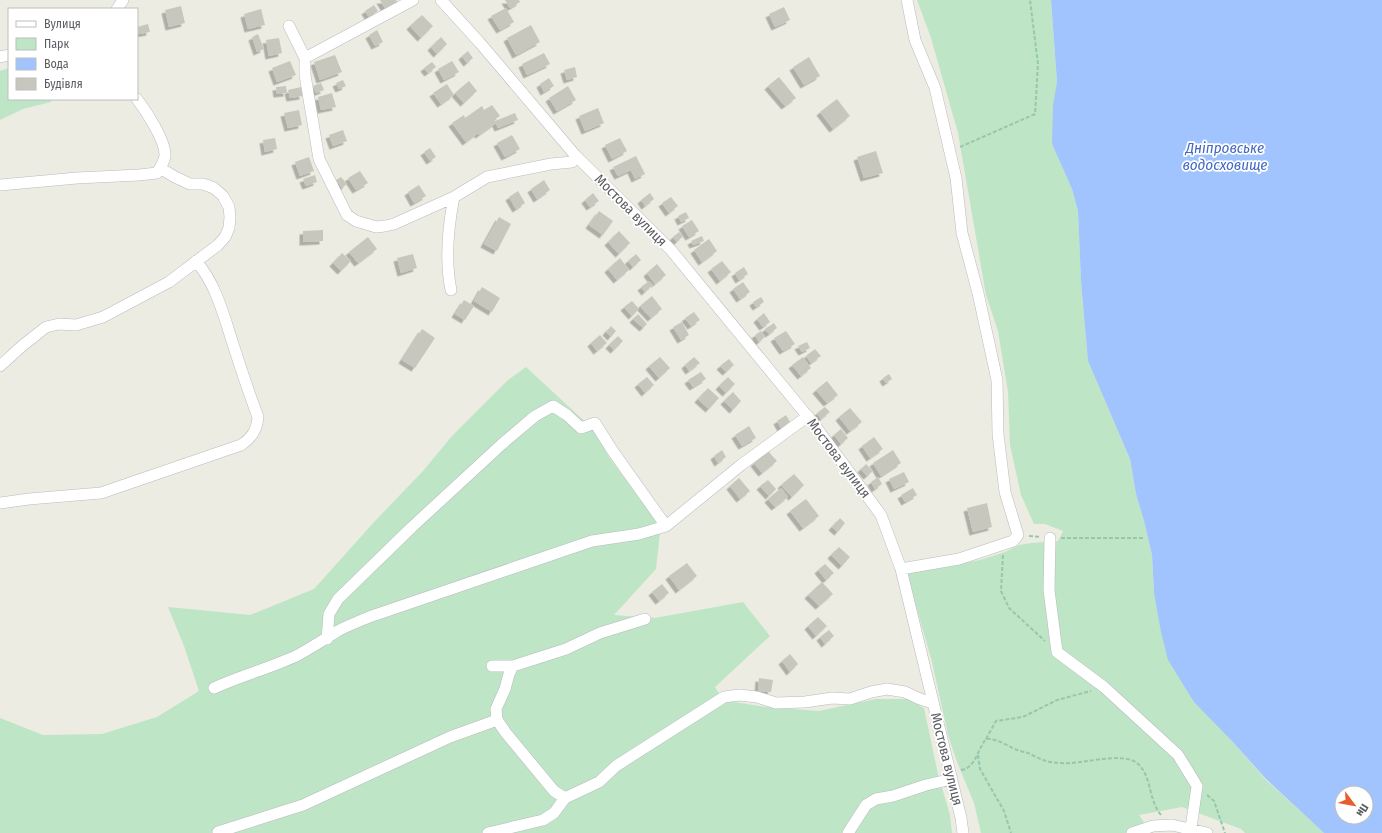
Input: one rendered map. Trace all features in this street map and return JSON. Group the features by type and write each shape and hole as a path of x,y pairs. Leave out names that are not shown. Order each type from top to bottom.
{"street":[{"path":"305,58 413,0"},
{"name":"Мостова вулиця","path":"441,0 480,43 577,157 671,250 808,416 863,488 881,515 900,569 951,775 963,833"},
{"path":"900,569 959,558 1013,541 1018,536 1005,492 998,434 997,380 978,293 962,233 956,178 935,88 915,40 907,0"},
{"path":"289,26 305,58 305,75 319,159 347,216 356,221 376,227 385,226 400,221 454,197 487,177 551,164 572,162 577,157"},
{"path":"0,185 157,173 165,157 165,148 138,100"},
{"path":"0,366 46,327 59,324 76,325 103,317 169,282 218,245 225,237 229,228 230,217 229,207 223,196 214,188 203,184 190,184 160,168"},
{"path":"451,290 448,275 448,252 450,218 454,197"},
{"path":"0,504 29,499 101,493 241,445 254,434 258,417 212,285 196,261"},
{"path":"327,639 329,614 338,599 412,527 502,444 535,416 554,406 567,415 581,428 595,423 612,450 666,526"},
{"path":"214,688 298,655 327,639 336,632 370,617 592,541 639,534 666,526 741,464 808,416"},
{"path":"1050,538 1050,590 1057,652 1104,687 1178,755 1197,786 1191,828"},
{"path":"492,666 513,666 566,649 600,633 645,619"},
{"path":"513,666 496,709 497,720 554,790 565,798"},
{"path":"488,833 543,820 554,813 565,798 599,782 616,766 724,697 739,695 757,697 776,703 805,702 832,698 850,699 871,692 888,689 905,692 933,703"},
{"path":"218,832 303,806 450,737 497,720"},
{"path":"848,833 866,804 876,799 893,796 951,775"},
{"path":"1132,833 1154,826 1172,825 1191,828 1207,833"}],"path":[{"path":"950,151 1035,114 1038,64 1030,0"},
{"path":"1018,536 1050,538 1144,538"},
{"path":"1004,544 1001,566 1001,591 1009,608 1057,652"},
{"path":"951,775 974,762 996,721 1023,717 1057,700 1104,687"},
{"path":"986,739 994,739 1020,751 1031,754 1044,762 1084,762 1111,758 1124,758 1136,762 1146,775 1156,809 1172,825"},
{"path":"978,754 980,769 1004,810 1011,833"},
{"path":"1197,786 1214,801 1225,833"}],"green space":[{"path":"917,0 1051,0 1057,82 1052,144 1072,189 1078,211 1081,282 1088,361 1130,459 1136,494 1152,555 1154,593 1231,740 1265,779 1324,833 1245,833 1241,829 1182,807 1139,815 1151,833 981,833 974,803 957,762 948,735 932,662 907,574 980,560 1005,552 1019,545 1058,541 1063,531 1045,524 1034,524 1021,495 1010,445 1008,392 998,331 986,295 958,133 931,38"},
{"path":"8,68 8,100 52,100 51,102 23,109 0,120 0,71"},
{"path":"526,367 594,430 609,457 650,513 661,523 656,569 614,615 655,618 743,602 770,636 715,687 718,692 728,701 766,707 819,711 876,699 908,699 924,708 938,774 950,815 952,833 0,833 0,718 43,735 102,734 157,717 199,691 184,646 168,607 250,615 314,589 375,521 423,471 452,436 508,380"}],"water":[{"name":"Дніпровське водосховище","path":"1051,0 1382,0 1382,833 1324,833 1265,778 1194,702 1168,660 1154,593 1152,555 1136,494 1130,459 1088,361 1081,282 1078,211 1072,189 1052,144 1053,105 1057,82"}],"building":[{"path":"380,0 396,0 398,3 386,10"},
{"path":"505,0 519,0 520,2 510,8"},
{"path":"374,5 378,11 369,17 365,11"},
{"path":"181,6 185,23 169,27 165,10"},
{"path":"784,7 790,20 775,27 769,14"},
{"path":"506,8 514,22 500,30 491,16"},
{"path":"261,9 265,25 248,29 244,14"},
{"path":"422,15 433,26 421,38 410,26"},
{"path":"148,24 150,32 139,34 138,27"},
{"path":"531,25 540,42 516,55 507,38"},
{"path":"377,30 383,42 375,46 369,35"},
{"path":"258,34 264,49 257,52 252,37"},
{"path":"441,37 447,44 437,54 431,47"},
{"path":"279,38 282,53 269,56 266,40"},
{"path":"468,51 473,58 467,63 462,56"},
{"path":"544,53 550,64 527,75 522,64"},
{"path":"335,55 342,72 320,80 314,62"},
{"path":"809,57 820,76 804,85 793,67"},
{"path":"290,61 296,75 277,82 272,68"},
{"path":"452,61 459,72 444,80 438,69"},
{"path":"432,62 436,67 428,73 424,68"},
{"path":"575,67 577,77 567,80 564,70"},
{"path":"779,77 796,98 785,106 768,86"},
{"path":"549,78 554,86 544,92 540,84"},
{"path":"343,80 346,86 339,89 336,83"},
{"path":"469,81 477,91 464,103 455,93"},
{"path":"321,83 324,90 316,93 313,86"},
{"path":"447,84 454,95 441,104 433,93"},
{"path":"286,86 287,93 277,94 276,87"},
{"path":"568,86 576,100 557,111 549,98"},
{"path":"301,87 303,96 290,98 288,90"},
{"path":"332,93 336,107 321,110 318,97"},
{"path":"837,99 850,116 833,129 820,112"},
{"path":"492,105 500,116 494,120 496,123 466,142 452,123 464,115 465,118 482,106 484,110"},
{"path":"598,108 604,123 585,131 579,116"},
{"path":"299,110 302,125 288,128 284,113"},
{"path":"515,113 518,120 498,128 495,121"},
{"path":"343,130 347,141 333,146 329,135"},
{"path":"512,135 520,149 505,157 497,143"},
{"path":"275,138 277,149 265,152 263,140"},
{"path":"620,138 627,151 612,159 605,145"},
{"path":"430,148 436,157 430,161 424,152"},
{"path":"876,151 883,173 864,178 857,157"},
{"path":"636,156 645,174 635,179 631,170 618,176 613,167"},
{"path":"309,157 314,171 300,176 295,162"},
{"path":"360,171 368,183 356,190 348,178"},
{"path":"315,175 317,182 306,186 303,179"},
{"path":"341,177 347,184 342,188 336,180"},
{"path":"544,180 550,190 537,199 531,189"},
{"path":"419,185 426,196 414,203 408,192"},
{"path":"518,191 525,203 516,209 509,197"},
{"path":"593,193 599,201 590,207 585,200"},
{"path":"650,193 654,199 645,206 641,200"},
{"path":"671,197 678,206 669,213 662,203"},
{"path":"599,211 613,221 603,235 589,225"},
{"path":"686,212 689,218 681,222 678,216"},
{"path":"499,217 511,224 497,251 484,244"},
{"path":"692,220 699,231 689,237 682,226"},
{"path":"323,230 323,241 303,242 303,231"},
{"path":"619,231 630,243 619,254 608,242"},
{"path":"679,232 683,236 677,242 673,237"},
{"path":"702,236 704,241 693,245 691,241"},
{"path":"368,237 377,249 358,263 349,252"},
{"path":"709,239 717,251 702,262 694,250"},
{"path":"342,253 351,261 341,271 333,263"},
{"path":"413,254 417,268 401,273 397,258"},
{"path":"636,254 641,260 633,267 628,261"},
{"path":"620,258 629,270 617,280 608,269"},
{"path":"722,261 731,272 720,281 711,269"},
{"path":"657,264 666,275 655,284 647,273"},
{"path":"744,267 748,274 739,280 735,273"},
{"path":"649,281 653,285 645,292 641,287"},
{"path":"743,282 750,292 740,299 733,289"},
{"path":"482,287 500,298 492,312 474,301"},
{"path":"652,296 662,309 651,318 640,306"},
{"path":"761,297 764,302 756,307 753,302"},
{"path":"464,300 474,306 465,320 455,314"},
{"path":"632,301 639,309 632,316 624,307"},
{"path":"694,312 700,320 691,326 685,318"},
{"path":"764,313 770,322 763,327 757,319"},
{"path":"638,314 647,324 643,328 633,319"},
{"path":"682,322 689,335 681,340 673,327"},
{"path":"774,323 777,328 769,334 765,329"},
{"path":"611,326 616,331 611,337 606,332"},
{"path":"422,329 435,338 415,368 402,360"},
{"path":"761,331 765,337 759,342 755,335"},
{"path":"786,331 795,344 783,351 774,338"},
{"path":"600,335 607,343 597,351 591,343"},
{"path":"618,336 623,341 614,350 609,345"},
{"path":"807,342 810,348 802,352 798,346"},
{"path":"815,349 821,356 811,363 806,356"},
{"path":"660,357 670,368 659,378 649,366"},
{"path":"694,357 700,363 689,371 685,365"},
{"path":"803,357 811,368 801,376 792,365"},
{"path":"729,359 734,365 726,372 720,366"},
{"path":"701,372 706,379 693,387 688,380"},
{"path":"889,374 892,379 886,383 883,378"},
{"path":"647,377 654,385 645,393 638,384"},
{"path":"728,377 735,384 726,393 719,386"},
{"path":"827,381 838,395 827,403 816,390"},
{"path":"708,388 719,398 709,409 698,399"},
{"path":"733,392 741,401 733,410 724,401"},
{"path":"825,407 830,412 821,419 817,413"},
{"path":"850,408 862,422 850,431 839,417"},
{"path":"786,415 790,422 781,428 777,421"},
{"path":"749,426 756,438 742,446 735,435"},
{"path":"841,429 848,438 841,444 834,435"},
{"path":"874,437 883,449 870,458 862,446"},
{"path":"722,450 726,457 718,463 714,456"},
{"path":"893,450 901,463 881,476 873,463"},
{"path":"768,451 777,461 762,473 754,463"},
{"path":"866,464 873,471 867,476 861,469"},
{"path":"904,472 909,482 894,489 889,479"},
{"path":"794,474 804,485 792,497 781,485"},
{"path":"878,477 882,484 875,489 871,482"},
{"path":"739,478 750,491 740,499 730,486"},
{"path":"768,480 776,489 769,496 760,486"},
{"path":"781,488 788,497 775,507 768,499"},
{"path":"913,488 917,495 905,502 901,495"},
{"path":"806,499 819,516 803,528 790,511"},
{"path":"987,503 992,527 973,532 967,508"},
{"path":"840,518 845,523 838,532 832,527"},
{"path":"839,547 850,557 842,566 831,555"},
{"path":"687,563 697,576 679,590 669,576"},
{"path":"825,564 834,573 826,580 818,570"},
{"path":"822,582 833,594 819,606 808,595"},
{"path":"662,584 669,593 659,601 652,592"},
{"path":"818,617 827,626 816,636 808,626"},
{"path":"829,630 834,636 825,644 820,637"},
{"path":"790,654 798,664 790,672 782,661"},
{"path":"759,678 773,680 771,692 758,691"}]}
